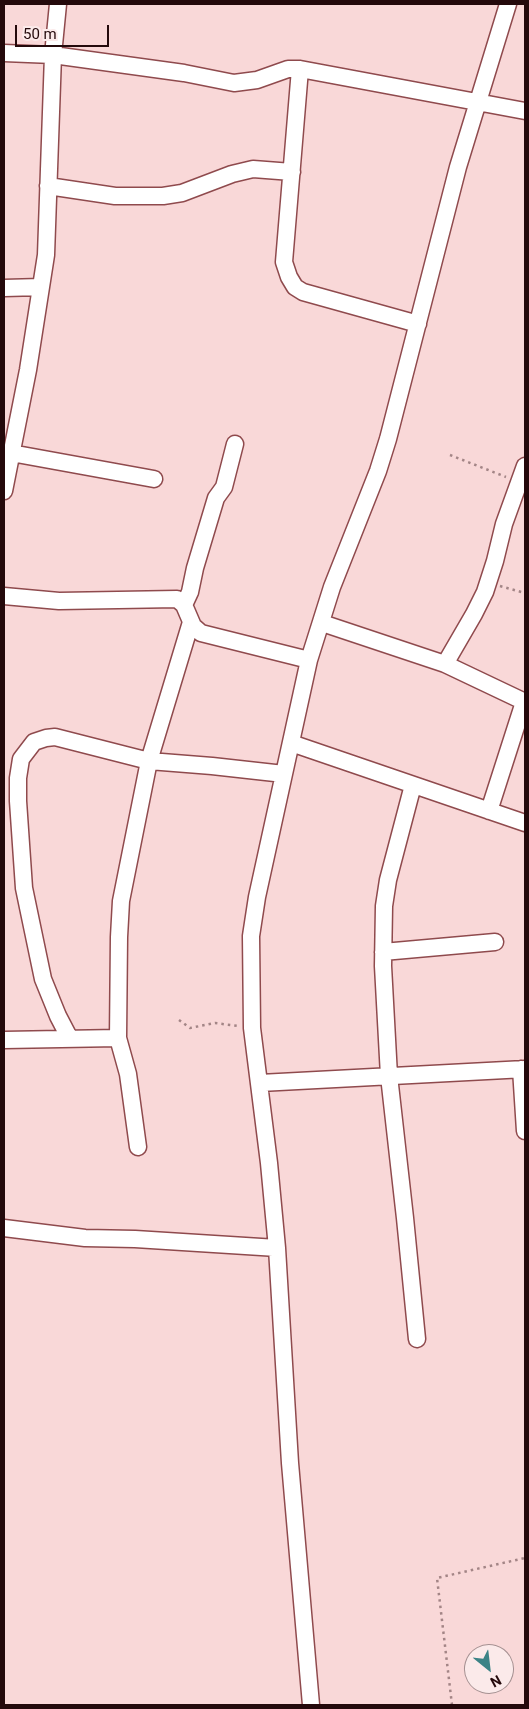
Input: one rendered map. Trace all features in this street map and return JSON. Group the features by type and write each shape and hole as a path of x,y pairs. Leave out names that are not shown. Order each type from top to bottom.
{"street":[{"path":"4,491 28,370 46,255 52,55 58,4"},
{"path":"311,1705 290,1463 277,1248 260,1083 252,1028 251,936 257,897 309,660 322,624 332,587 386,447 458,167 508,4"},
{"path":"4,54 52,55 184,73 234,83 257,80 288,69 300,69 525,112"},
{"path":"300,69 284,262 288,277 303,292 418,324"},
{"path":"48,186 115,196 163,196 182,192 252,169 292,172"},
{"path":"4,288 41,286"},
{"path":"184,605 190,592 195,568 216,498 224,487 235,444"},
{"path":"11,454 154,479"},
{"path":"445,664 474,614 489,583 504,524 525,466"},
{"path":"4,596 59,601 177,599 184,605 191,622 201,633 309,660"},
{"path":"138,1147 128,1074 118,1038 121,901 149,761 191,622"},
{"path":"322,624 445,664 524,702 489,810"},
{"path":"70,1039 58,1016 43,979 24,888 18,778 21,759 34,742 55,737 149,761 284,774"},
{"path":"291,742 525,823"},
{"path":"413,784 388,880 384,906 383,952 389,1076 417,1339"},
{"path":"383,952 495,942"},
{"path":"4,1040 118,1038"},
{"path":"260,1083 523,1069 525,1131"},
{"path":"4,1228 84,1238 135,1239 277,1248"}],"path":[{"path":"450,455 520,481"},
{"path":"489,583 525,593"},
{"path":"179,1020 190,1028 215,1023 252,1028"},
{"path":"452,1705 437,1578 525,1558"}]}
